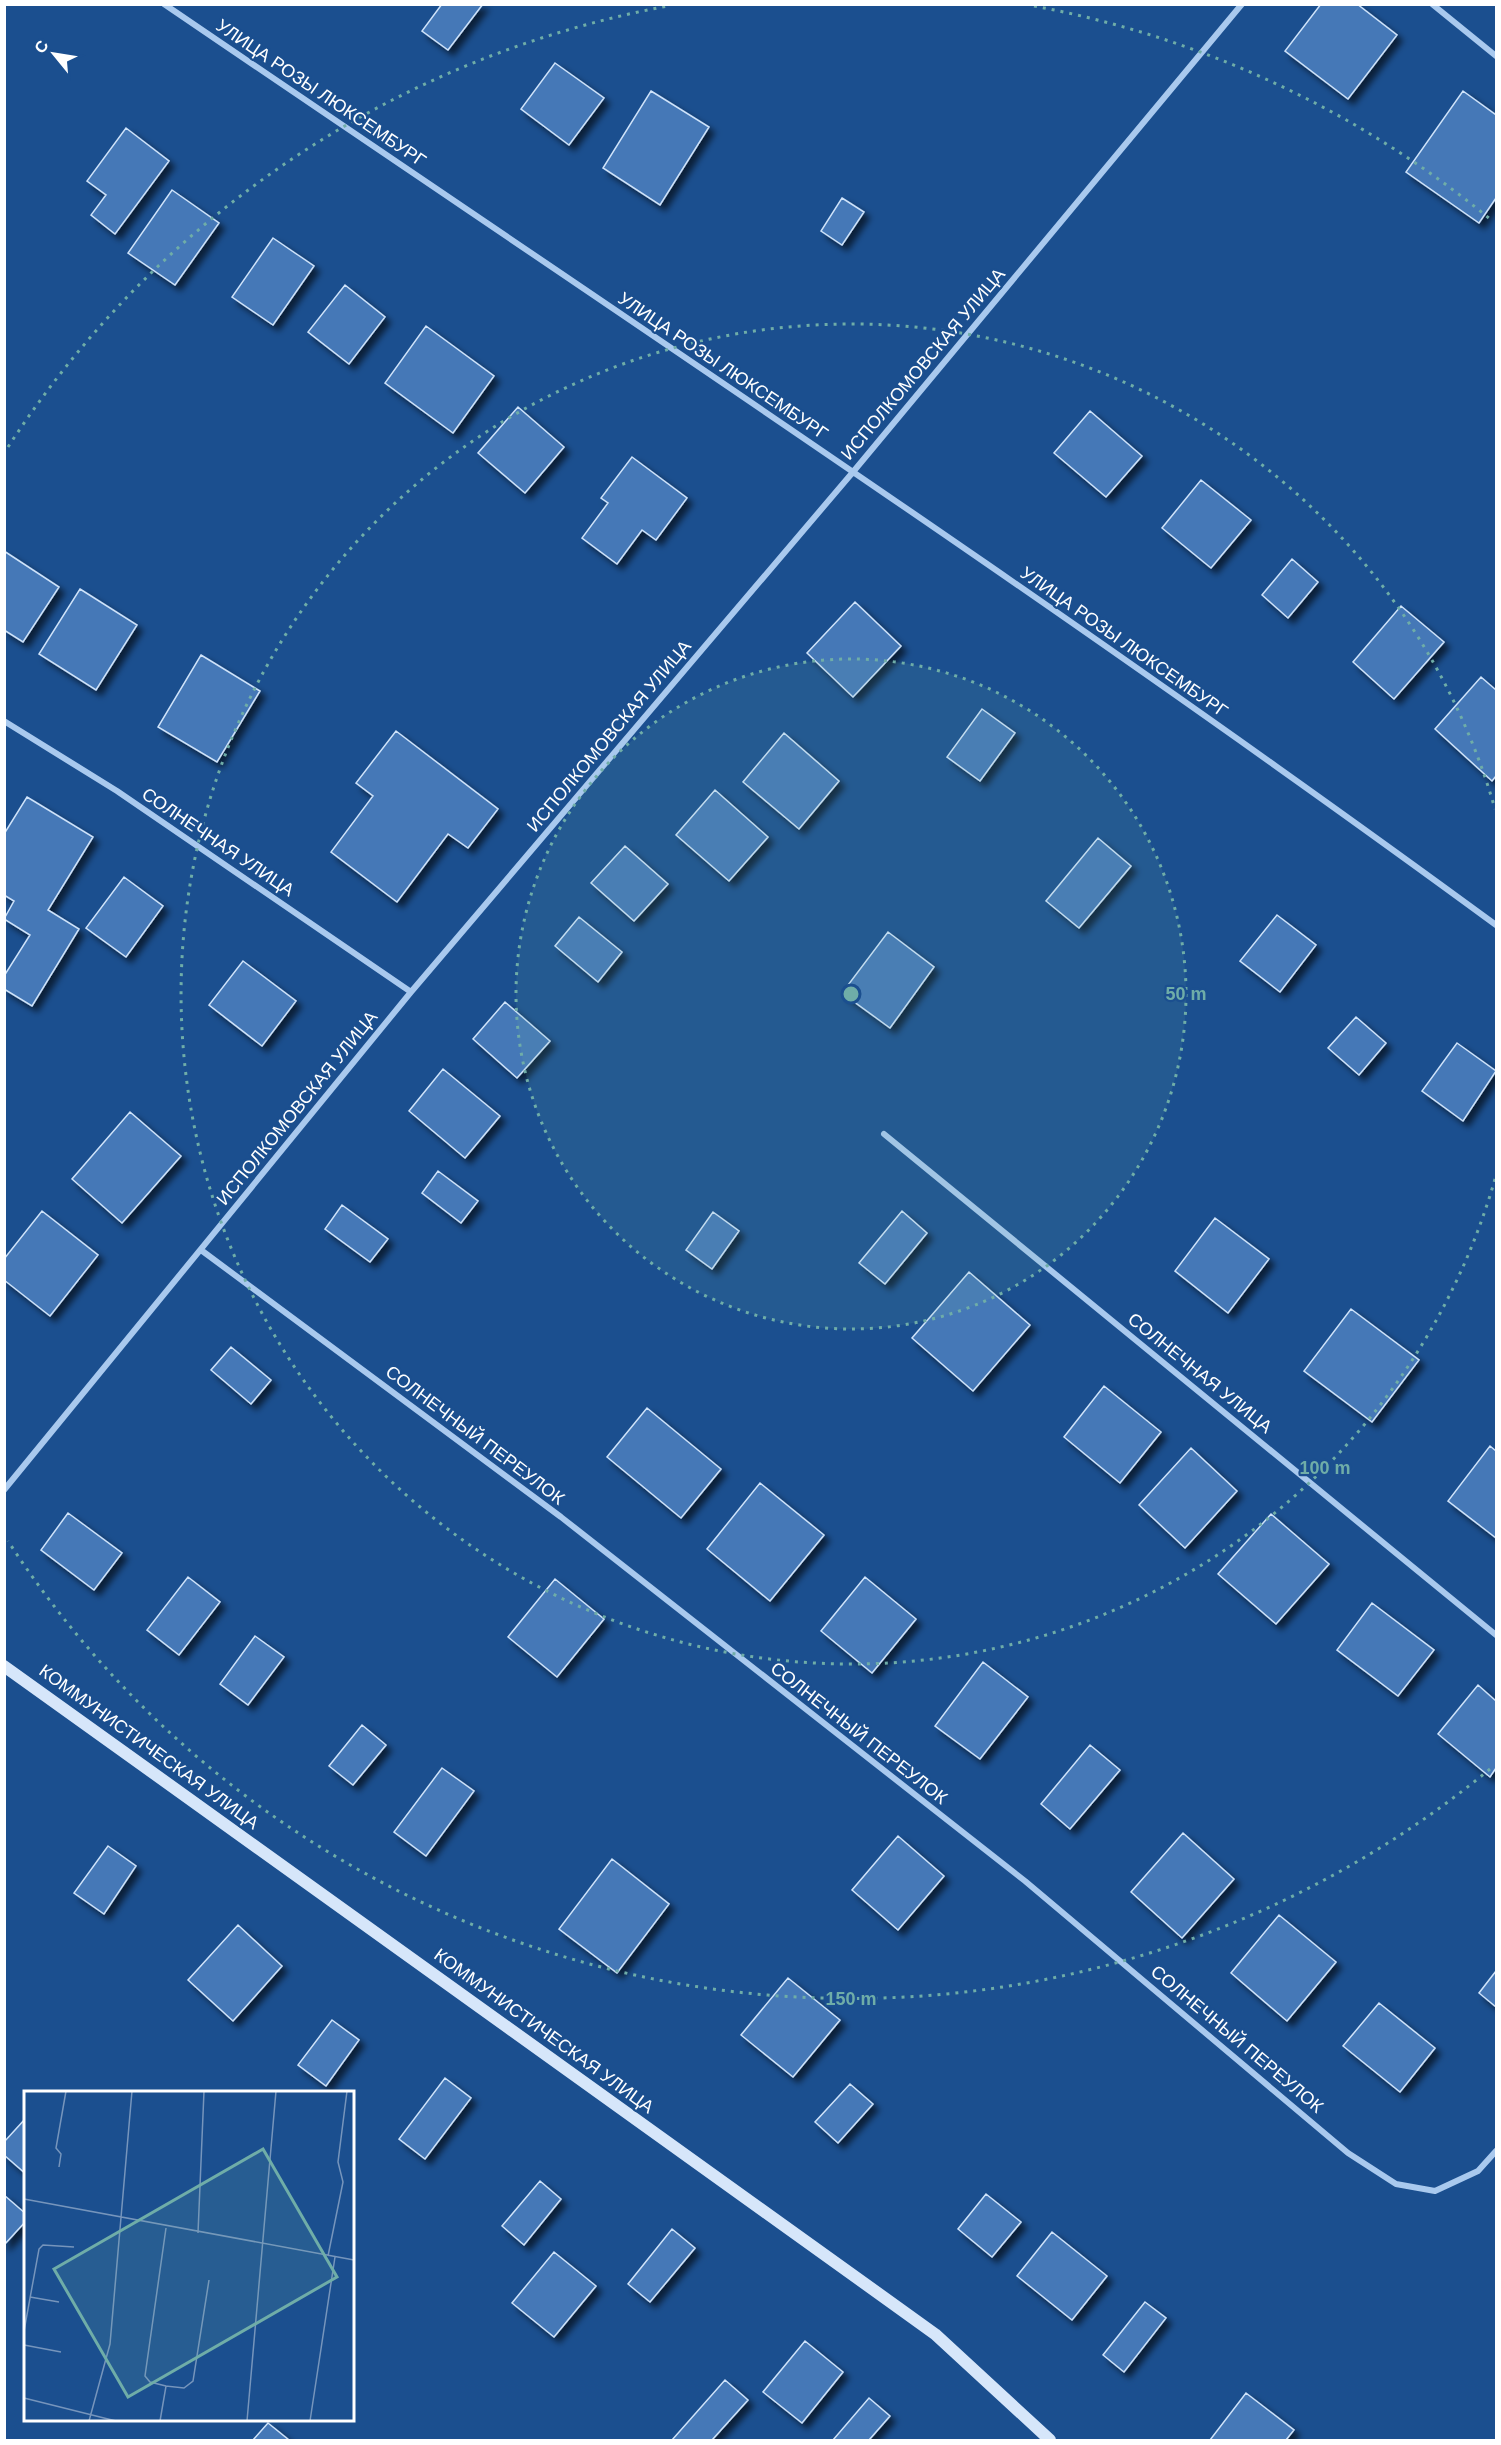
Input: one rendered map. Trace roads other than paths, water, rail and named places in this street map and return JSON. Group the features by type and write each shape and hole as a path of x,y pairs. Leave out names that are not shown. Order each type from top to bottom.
{"main road":[{"name":"КОММУНИСТИЧЕСКАЯ УЛИЦА","path":"4,1666 934,2334 1050,2440"}],"street":[{"name":"УЛИЦА РОЗЫ ЛЮКСЕМБУРГ","path":"164,4 853,472 1344,813 1497,925"},
{"name":"ИСПОЛКОМОВСКАЯ УЛИЦА","path":"4,1490 411,992 853,472 1242,4"},
{"path":"1432,4 1497,56"},
{"name":"СОЛНЕЧНАЯ УЛИЦА","path":"4,722 117,790 411,992"},
{"name":"СОЛНЕЧНАЯ УЛИЦА","path":"884,1134 1497,1635"},
{"name":"СОЛНЕЧНЫЙ ПЕРЕУЛОК","path":"201,1250 561,1517 997,1860 1348,2152 1396,2184 1435,2191 1478,2171 1497,2151"}]}
